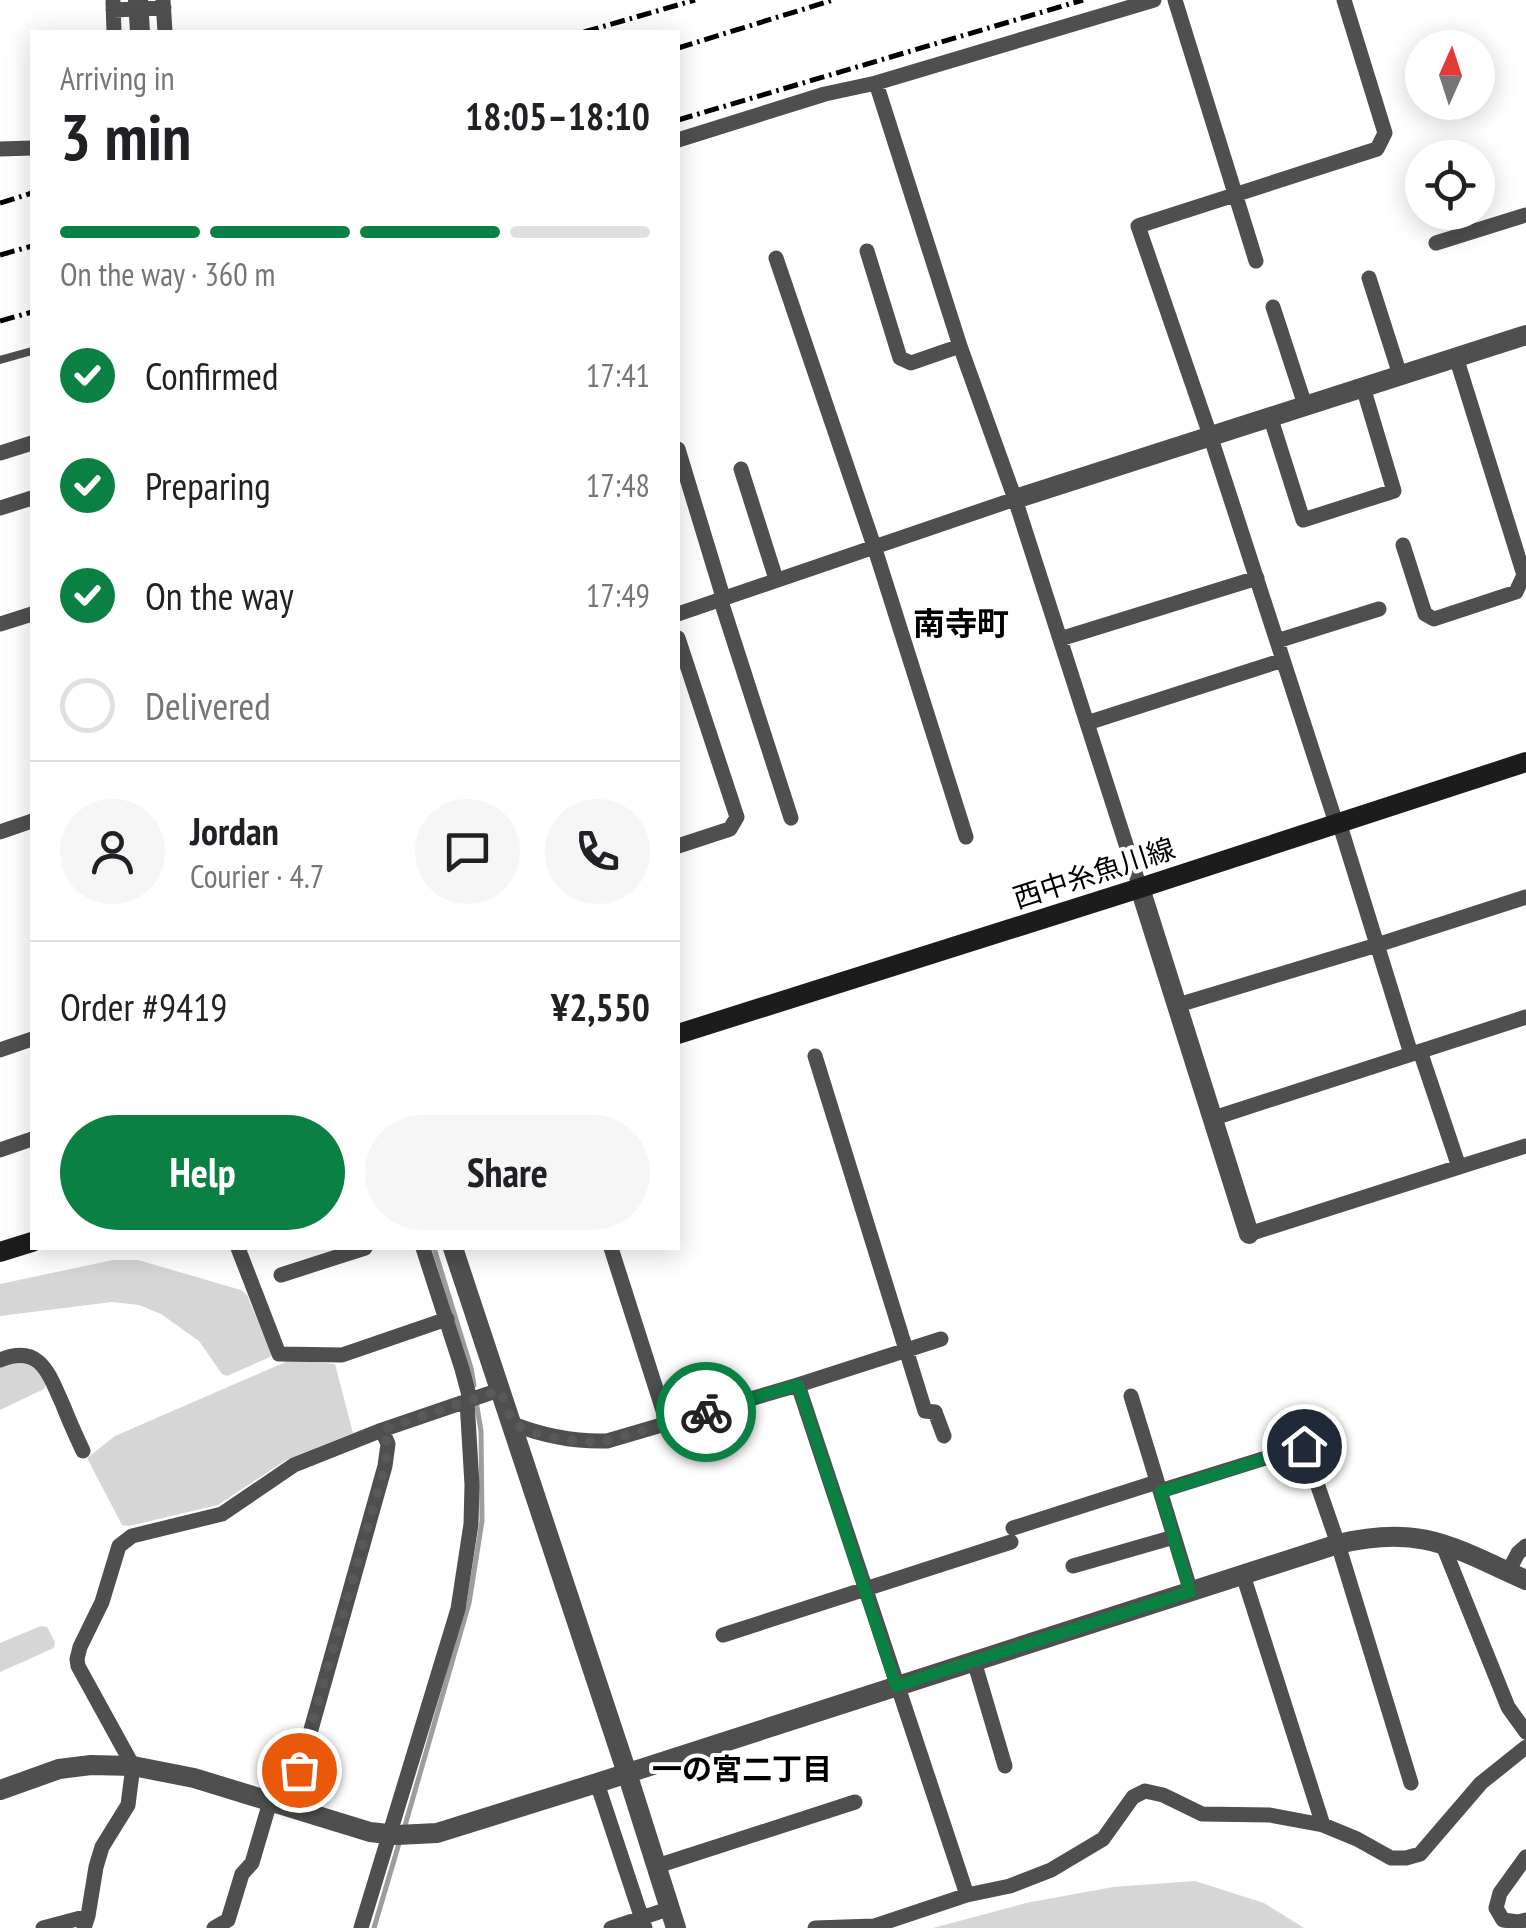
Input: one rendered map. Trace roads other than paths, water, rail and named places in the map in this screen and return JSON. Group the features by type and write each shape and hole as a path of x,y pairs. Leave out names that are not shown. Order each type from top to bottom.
{"main road":[{"name":"西中糸魚川線","path":"680,1033 1525,765"},
{"path":"0,1252 30,1243"}],"street":[{"path":"138,0 140,30"},
{"path":"680,139 1154,0"},
{"path":"1175,0 1256,261"},
{"path":"1344,0 1386,133 1377,149 1138,226 1377,946 1459,1167"},
{"path":"114,30 113,5 163,4 166,30"},
{"path":"876,83 960,346 1015,499 1249,1234 1526,1146"},
{"path":"0,149 30,148"},
{"path":"1436,243 1526,215"},
{"path":"867,252 900,358 911,363 960,346"},
{"path":"776,258 874,546 966,837"},
{"path":"1369,278 1400,375"},
{"path":"1274,308 1305,404"},
{"path":"680,613 1210,434 1526,335"},
{"path":"1403,545 1425,614 1434,618 1516,592 1524,575 1456,357"},
{"path":"1270,416 1303,520 1394,491 1363,387"},
{"path":"0,453 30,444"},
{"path":"680,456 791,818"},
{"path":"742,470 776,579"},
{"path":"0,508 30,499"},
{"path":"1060,640 1257,578"},
{"path":"1277,641 1378,609"},
{"path":"0,624 30,615"},
{"path":"680,644 738,818 730,829 680,845"},
{"path":"1087,723 1283,660"},
{"path":"0,832 30,822"},
{"path":"1178,1005 1526,897"},
{"path":"1214,1118 1526,1017"},
{"path":"0,1050 30,1041"},
{"path":"815,1056 925,1411 936,1412 944,1436"},
{"path":"0,1150 30,1140"},
{"path":"239,1250 280,1354 342,1355 447,1320"},
{"path":"281,1274 359,1250"},
{"path":"361,1928 458,1609 467,1561 472,1485 468,1400 447,1320 423,1250"},
{"path":"455,1250 673,1918 611,1928"},
{"path":"612,1250 666,1423"},
{"path":"513,1424 542,1436 606,1441 941,1339"},
{"path":"0,1360 24,1355 46,1368 83,1451"},
{"path":"798,1385 967,1895"},
{"path":"43,1928 86,1922 102,1847 128,1804 133,1766 77,1659 102,1602 119,1546 132,1536 153,1529 222,1514 294,1466 382,1430 500,1390"},
{"path":"1131,1396 1190,1592"},
{"path":"214,1928 228,1920 242,1874 252,1863 279,1805 385,1466 388,1444 382,1430"},
{"path":"723,1635 1158,1487 1304,1446 1411,1783"},
{"path":"1073,1566 1174,1536"},
{"path":"0,1790 59,1769 133,1766 194,1778 370,1832 437,1832 1338,1544 1369,1537 1421,1537 1517,1576 1518,1553 1526,1546"},
{"path":"1442,1543 1508,1707 1526,1732"},
{"path":"1243,1575 1323,1825"},
{"path":"974,1661 1005,1766"},
{"path":"814,1928 874,1926 1038,1875 1104,1839 1133,1797 1145,1791 1163,1795 1202,1814 1270,1815 1323,1825 1390,1858 1406,1858 1420,1854 1481,1782 1526,1747"},
{"path":"597,1783 643,1923"},
{"path":"657,1866 855,1802"},
{"path":"1526,1857 1500,1892 1496,1908 1504,1920 1526,1920"}],"lane":[{"path":"0,360 30,351"}],"waterway":[{"path":"435,1250 474,1385"},
{"path":"404,1829 469,1603 482,1521 481,1431 476,1401"},
{"path":"374,1928 400,1840"}],"railway":[{"path":"591,30 695,0"},
{"path":"680,47 833,0"},
{"path":"680,119 1083,0"},
{"path":"0,203 30,194"},
{"path":"0,255 30,247"},
{"path":"0,321 30,313"}],"district":[{"name":"南寺町","path":"961,624"},
{"name":"一の宮二丁目","path":"742,1770"}]}
